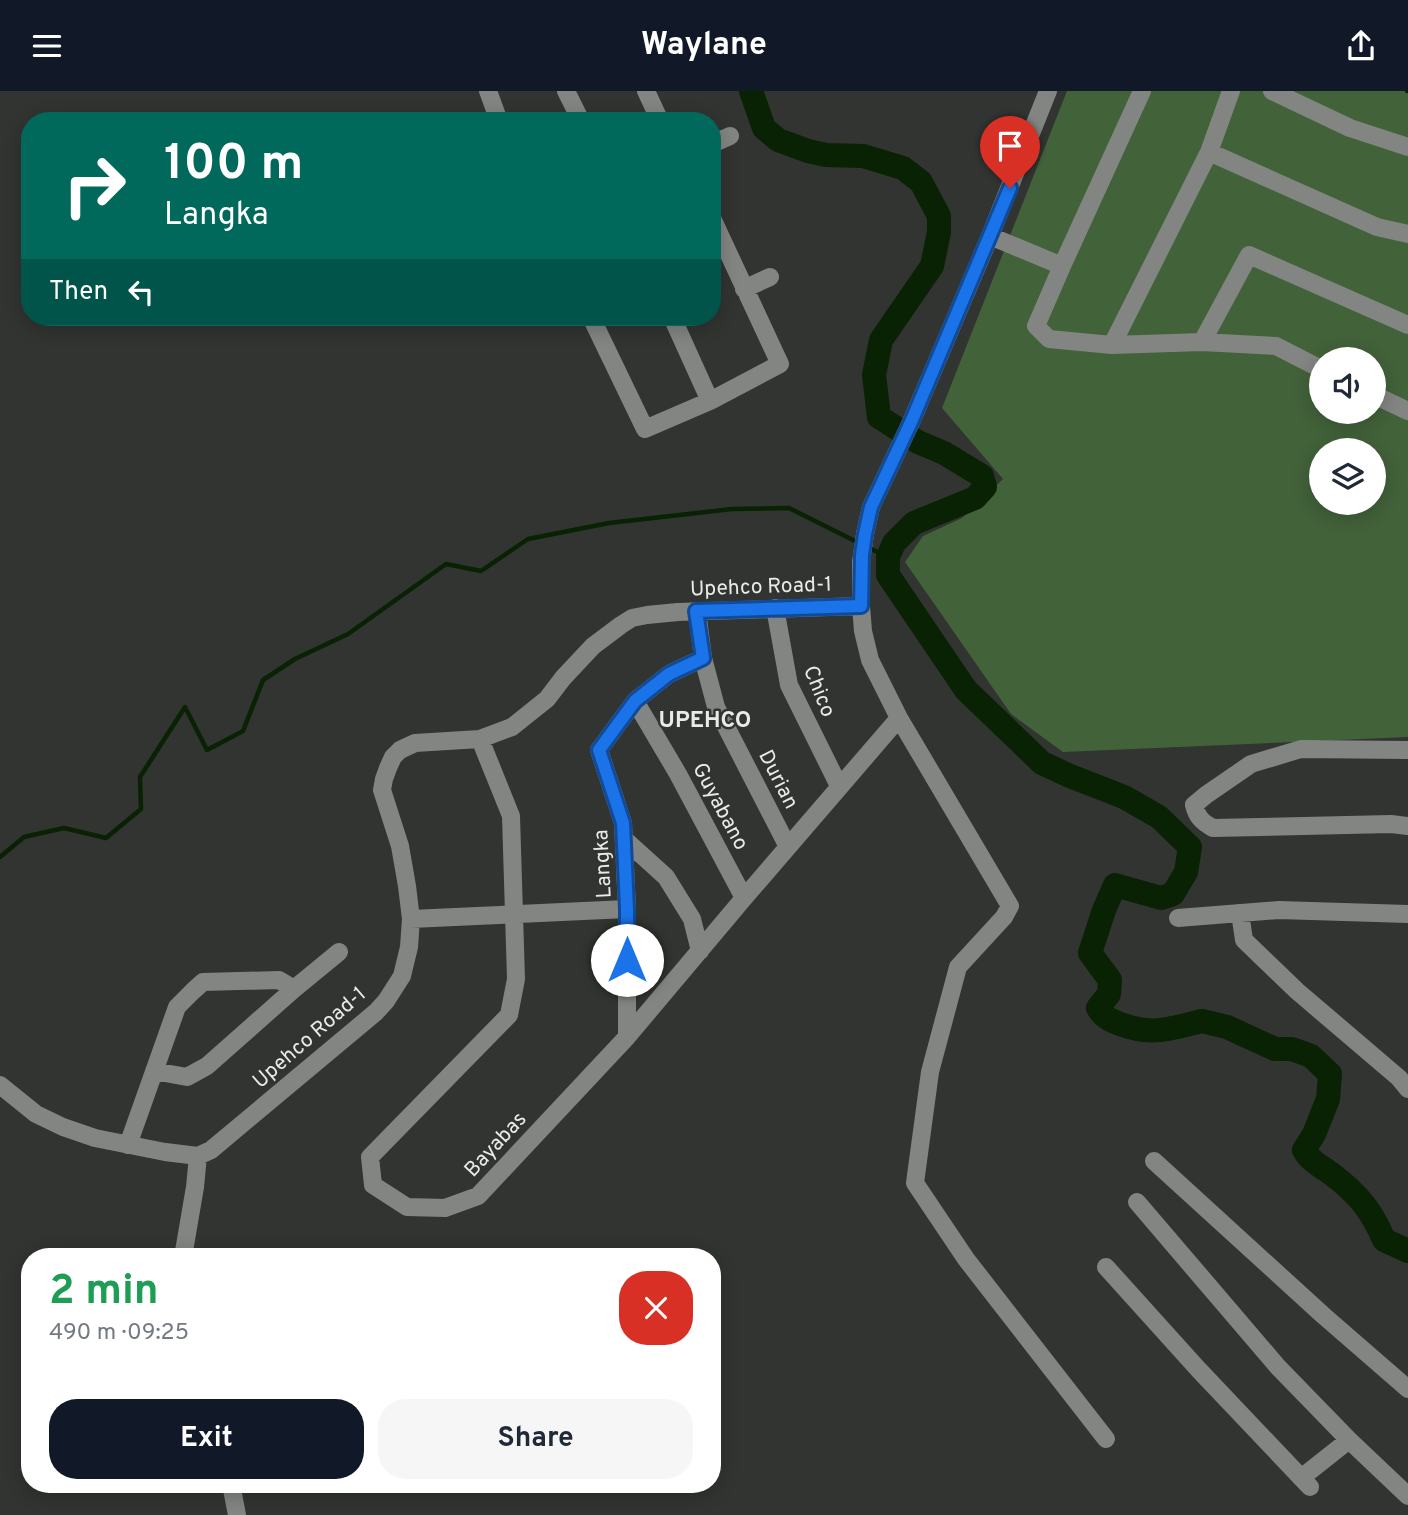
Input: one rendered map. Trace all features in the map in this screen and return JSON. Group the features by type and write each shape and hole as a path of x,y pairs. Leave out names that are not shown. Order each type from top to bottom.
{"street":[{"path":"488,91 496,112"},
{"path":"566,91 576,112"},
{"path":"646,91 656,112"},
{"path":"1048,91 912,420 871,507 862,555 861,606 863,631 870,660 899,718 1010,906 1004,917 958,967 930,1072 915,1183 966,1259 1106,1439"},
{"path":"1142,91 1036,326 1049,339 1112,345 1202,342 1276,346 1309,363"},
{"path":"1112,345 1209,152 1231,91"},
{"path":"1272,91 1350,128 1408,147"},
{"path":"721,140 730,136"},
{"path":"1209,152 1377,227 1408,233"},
{"path":"990,236 1062,266"},
{"path":"596,326 645,429 710,401 780,364 721,238"},
{"path":"1202,342 1249,255 1408,325"},
{"path":"744,289 770,277"},
{"path":"676,326 710,401"},
{"path":"1386,401 1408,411"},
{"name":"Upehco Road-1","path":"198,1156 228,1137 376,1012 402,976 409,947 411,919 400,846 383,790 388,768 400,750 415,743 480,739 512,727 547,699 593,646 632,618 696,611 861,606"},
{"name":"Chico","path":"775,608 789,685 839,786"},
{"name":"Durian","path":"696,611 703,658 716,707 788,846"},
{"name":"Langka","path":"627,1037 627,909 623,823 599,750 635,701 669,674 703,658"},
{"name":"Guyabano","path":"635,701 678,773 744,898"},
{"name":"Bayabas","path":"480,739 511,816 516,979 509,1015 370,1157 373,1185 407,1207 445,1208 478,1196 627,1037 899,718"},
{"path":"1408,750 1301,749 1251,764 1194,805 1197,817 1213,828 1408,825"},
{"path":"624,839 666,877 692,919 700,951"},
{"path":"411,919 627,909"},
{"path":"1178,918 1279,910 1408,914"},
{"path":"1240,913 1244,940 1297,991 1408,1089"},
{"path":"154,1071 187,1077 207,1066 340,952"},
{"path":"128,1145 177,1007 193,991 203,982 279,980 294,989"},
{"path":"0,1085 36,1114 63,1127 95,1138 198,1156 185,1248"},
{"path":"1154,1161 1408,1389"},
{"path":"1137,1202 1278,1367 1408,1496"},
{"path":"1106,1267 1305,1482 1349,1440"},
{"path":"233,1493 237,1515"}],"green space":[{"path":"1067,91 1408,91 1408,737 1063,752 1011,714 905,562 923,536 962,518 1003,479 942,408"}],"waterway":[{"path":"751,91 764,128 778,140 808,151 826,155 863,156 903,168 921,182 939,216 939,232 932,266 881,340 874,375 879,417 918,442 944,453 982,476 985,487 975,498 914,523 894,543 888,557 888,575 966,690 1042,763 1124,797 1159,817 1190,847 1186,872 1173,894 1161,898 1115,885 1090,953 1110,980 1109,994 1098,1008 1110,1020 1131,1028 1161,1030 1202,1021 1227,1027 1275,1049 1292,1049 1311,1056 1330,1074 1328,1099 1314,1134 1304,1150 1313,1161 1357,1196 1384,1240 1408,1251"},
{"path":"0,857 24,837 64,828 106,838 141,809 140,777 185,707 207,750 243,731 263,680 295,659 348,634 446,564 481,571 528,539 609,523 732,509 789,508 859,543"},
{"path":"867,547 888,557"}],"district":[{"name":"UPEHCO","path":"705,719"}],"route":[{"path":"627,960 623,823 599,750 635,701 669,674 703,658 696,611 861,606 862,555 871,507 912,420 1010,188"}]}
